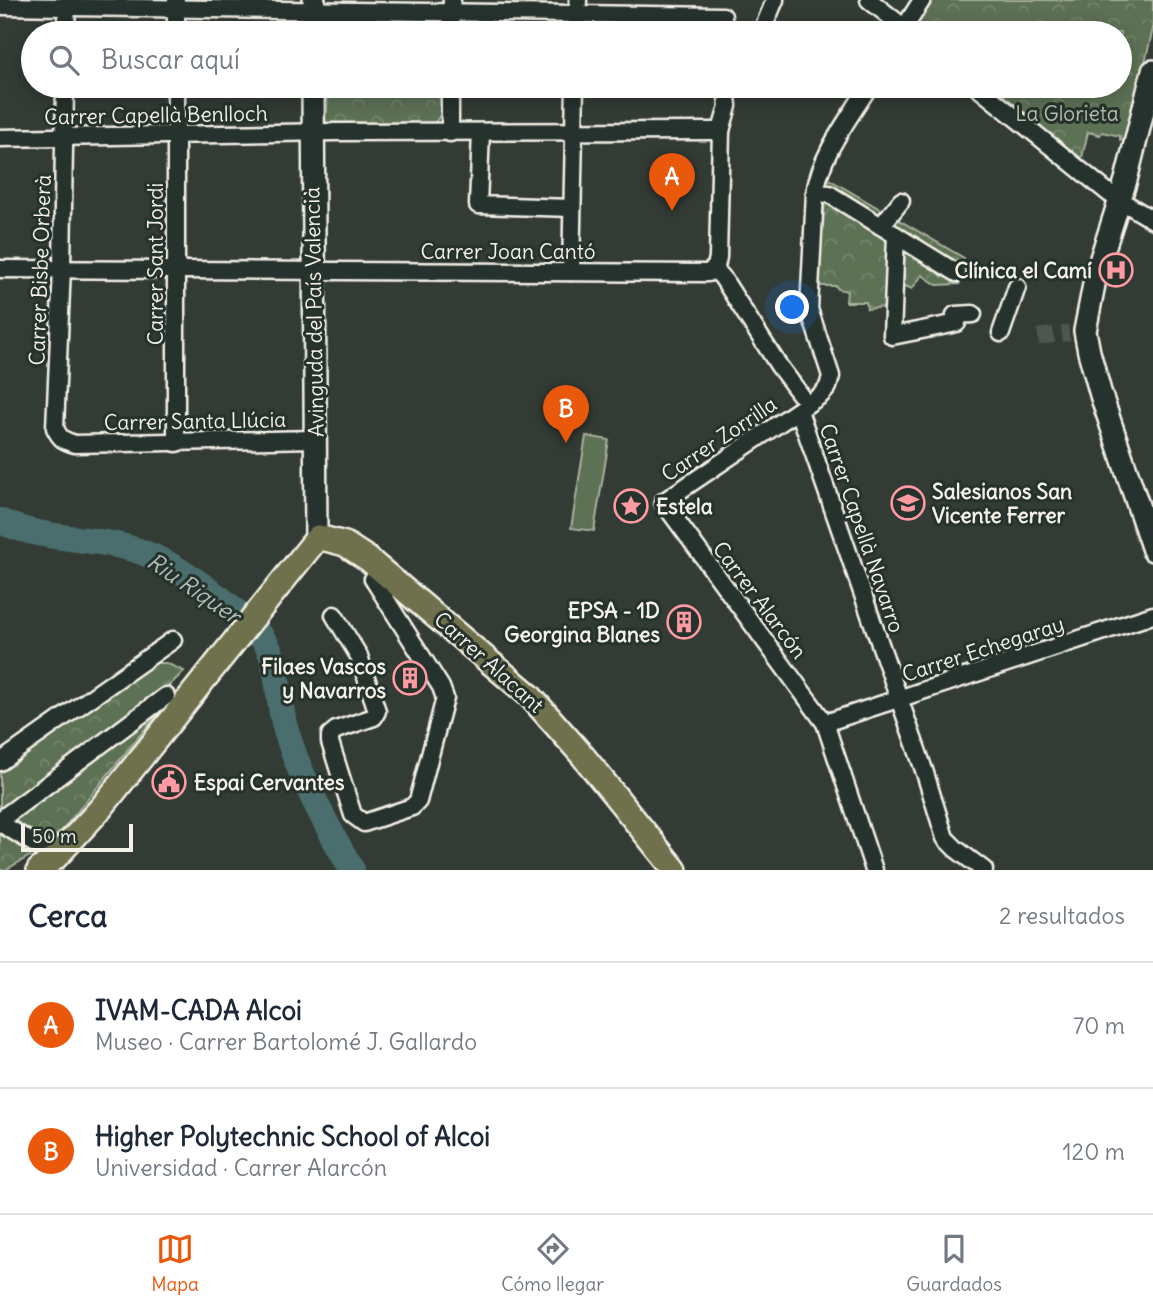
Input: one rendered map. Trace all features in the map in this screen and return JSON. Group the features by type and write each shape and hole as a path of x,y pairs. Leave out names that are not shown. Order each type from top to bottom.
{"main road":[{"name":"Carrer Alacant","path":"326,540 356,551 390,576 530,695 576,747 675,870"},
{"path":"47,864 101,808 171,705 326,540"}],"street":[{"path":"766,21 775,0"},
{"path":"869,0 893,21"},
{"path":"911,21 922,0"},
{"path":"0,6 176,4 577,8 723,16 723,21"},
{"path":"1153,71 1120,201 1077,332 1088,352 1153,550"},
{"name":"Carrer Bisbe Orberà","path":"65,98 62,268 55,428 59,437 75,444"},
{"name":"Carrer Sant Jordi","path":"176,98 176,443"},
{"name":"Avinguda del País Valencià","path":"313,98 316,510 326,540"},
{"path":"450,98 450,132"},
{"path":"571,272 575,98"},
{"path":"727,98 727,106"},
{"path":"708,271 718,257 721,131 731,98"},
{"path":"862,98 828,153 815,193 829,194 891,214 896,235 892,337 957,323 955,316 973,314"},
{"path":"991,98 1120,201 1153,219"},
{"name":"Carrer Capellà Benlloch","path":"0,138 721,131"},
{"path":"481,132 478,205 572,208"},
{"name":"Carrer Zorrilla","path":"663,502 800,402 826,391 831,380 809,309 815,193"},
{"path":"896,235 957,273"},
{"name":"Carrer Joan Cantó","path":"0,269 708,271"},
{"name":"Carrer Capellà Navarro","path":"708,271 722,277 800,402 945,838 984,870"},
{"path":"1001,333 1017,287"},
{"name":"Carrer Santa Llúcia","path":"75,444 315,439"},
{"name":"Carrer Alarcón","path":"663,502 825,723 874,870"},
{"path":"334,615 359,656 377,711 374,717 336,730 330,735 353,815 364,823 412,807 418,801 445,698 373,579 390,576"},
{"name":"Carrer Echegaray","path":"825,723 1153,615"},
{"path":"0,762 173,639"},
{"path":"47,864 0,822 171,705"}],"green space":[{"name":"La Glorieta","path":"932,0 1153,0 1153,29 1126,141 1120,140 1120,136 1088,132 1081,162 1002,98 1132,98 1132,21 919,21"},
{"path":"427,19 430,21 325,21"},
{"path":"327,98 442,98 441,114 434,124 328,126 324,123 323,112 327,112"},
{"path":"827,178 964,258 953,272 959,284 937,285 922,275 912,289 890,279 885,307 867,309 866,302 846,302 847,291 836,286 817,286"},
{"path":"586,436 609,440 594,531 571,528"},
{"path":"155,663 166,663 184,671 163,692 169,700 64,828 39,851 5,870 0,870 0,769"}],"waterway":[{"name":"Riu Riquer","path":"0,521 38,533 116,545 154,557 202,585 237,612 264,641 271,654 285,727 294,754 325,822 352,870"}],"tunnel":[{"path":"1038,337 1069,333"}],"place":[{"name":"IVAM-CADA Alcoi","path":"672,211"},
{"name":"Clínica el Camí","path":"1116,270"},
{"name":"Higher Polytechnic School of Alcoi","path":"566,443"},
{"name":"Salesianos San Vicente Ferrer","path":"908,503"},
{"name":"Estela","path":"631,506"},
{"name":"EPSA - 1D Georgina Blanes","path":"684,622"},
{"name":"Filaes Vascos y Navarros","path":"410,678"},
{"name":"Espai Cervantes","path":"169,782"}]}
